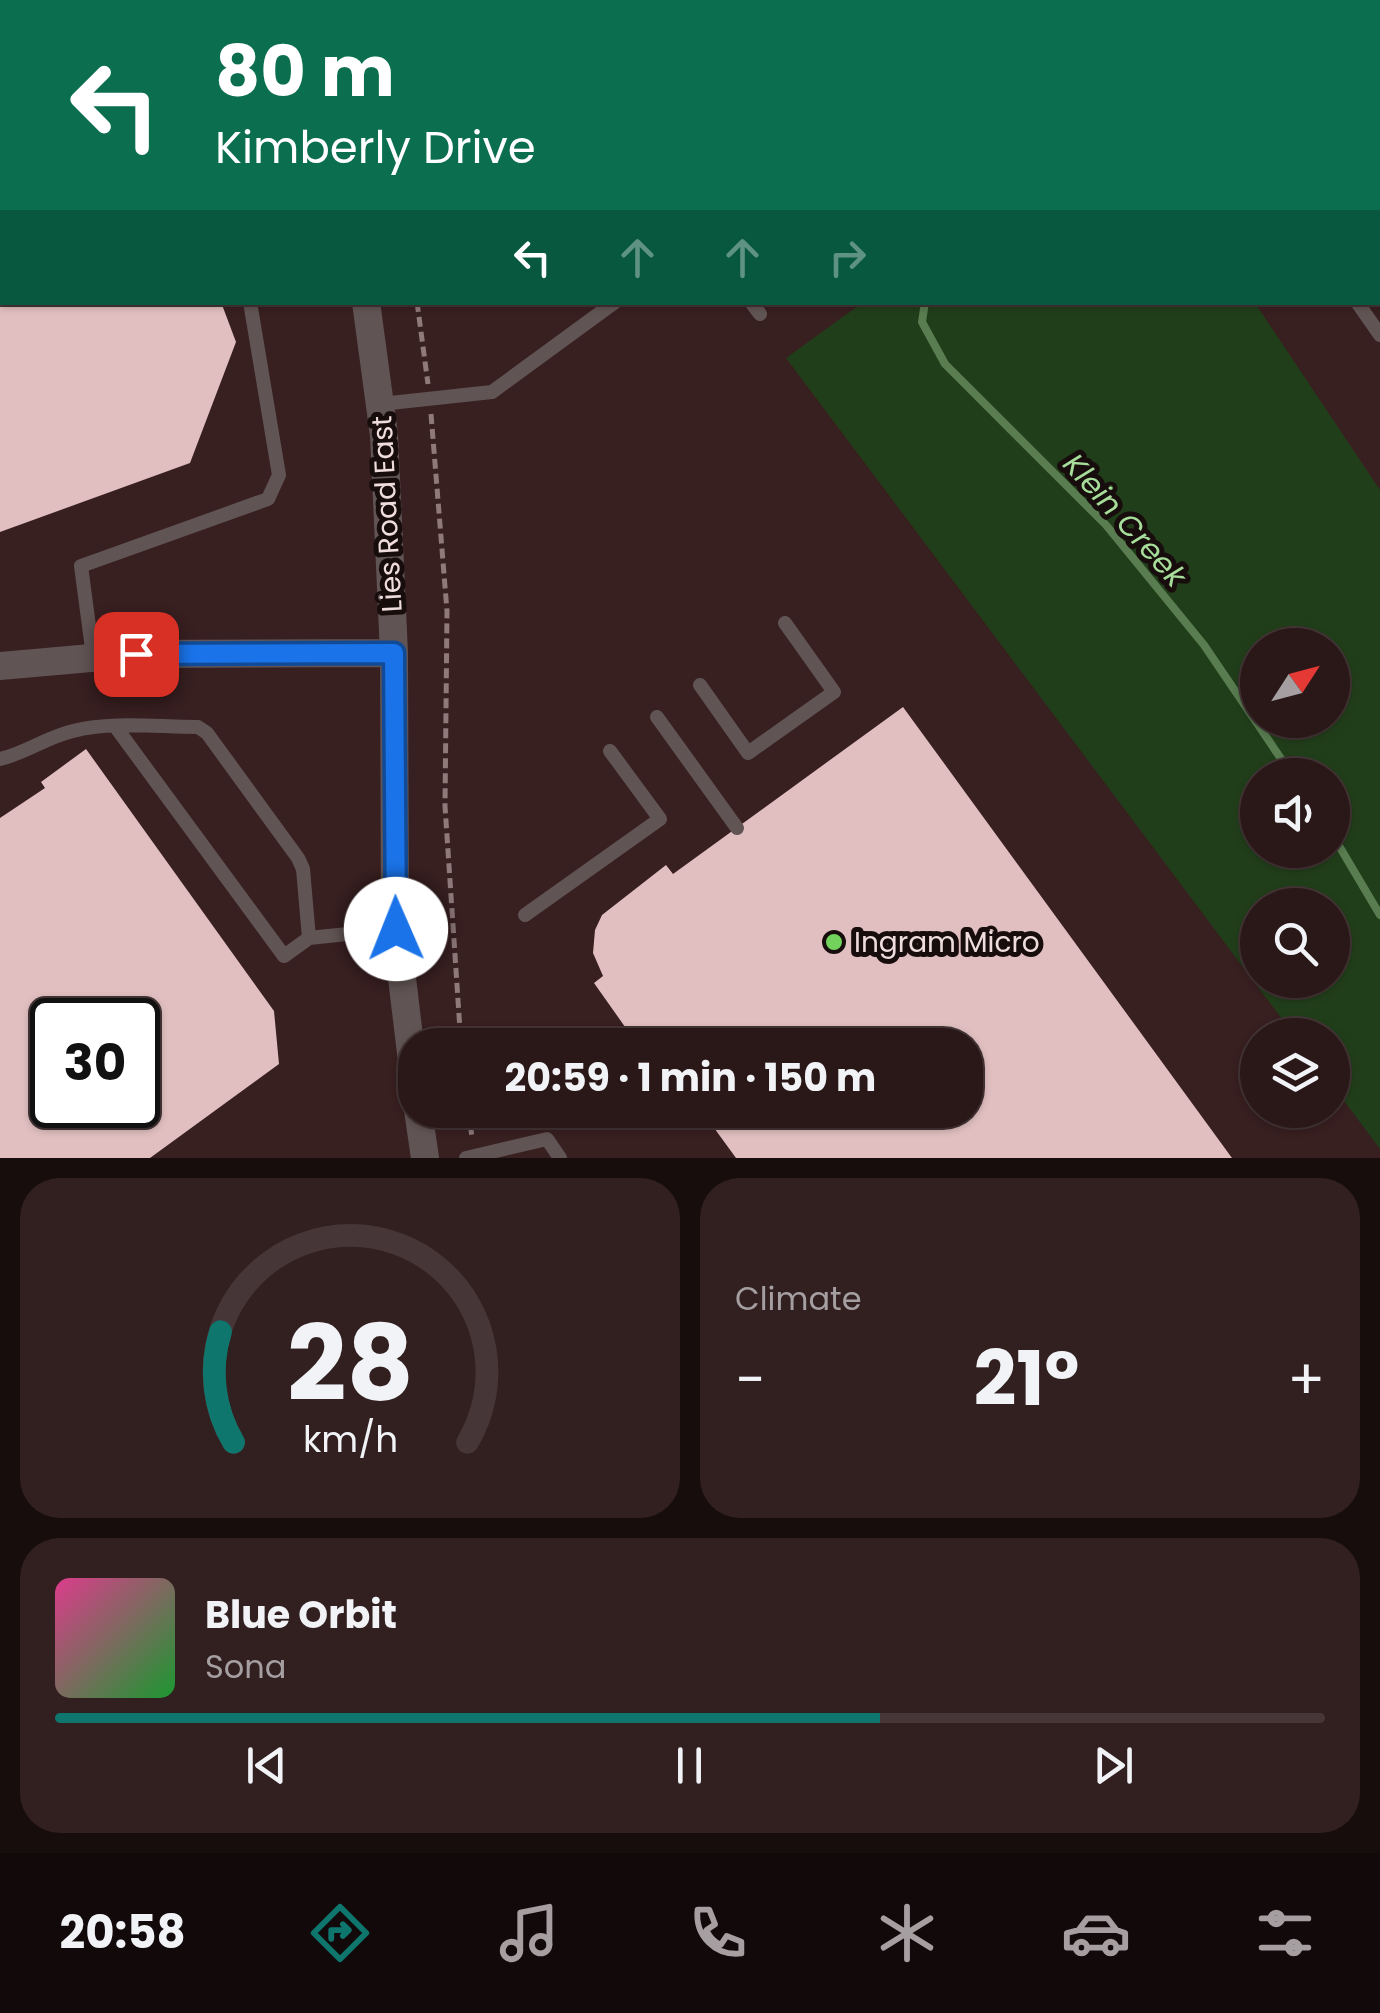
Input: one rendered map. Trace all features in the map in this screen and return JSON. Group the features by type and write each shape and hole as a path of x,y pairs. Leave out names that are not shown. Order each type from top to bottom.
{"street":[{"name":"Lies Road East","path":"366,305 380,404 394,653 396,929 408,1028"},
{"path":"0,666 93,656 394,653"},
{"path":"421,1128 425,1158"}],"lane":[{"path":"93,656 81,566 268,499 280,474 251,305"},
{"path":"380,404 492,392 611,305"},
{"path":"1359,305 1380,335"},
{"path":"700,685 748,753 834,692 785,623"},
{"path":"657,717 736,828"},
{"path":"0,759 28,752 71,731 116,726 198,727 207,733 304,870 309,938"},
{"path":"116,726 284,956 309,938 396,929"},
{"path":"526,915 660,819 610,751"},
{"path":"471,1157 546,1140 560,1158"}],"path":[{"path":"416,305 429,398 447,610 445,806 460,1028"},
{"path":"469,1128 471,1157"}],"green space":[{"path":"859,305 1256,305 1380,490 1380,1149 1350,1109 1350,1018 1281,1018 1266,998 1350,998 1350,888 1240,888 1240,963 786,358"}],"building":[{"path":"0,305 222,305 236,342 190,463 0,532"},
{"name":"Ingram Micro","path":"903,707 1232,1158 736,1158 714,1128 983,1128 983,1028 626,1028 594,983 603,976 593,953 595,930 602,915 666,865 673,874"},
{"path":"86,749 274,1011 279,1064 150,1158 0,1158 0,818 45,788 41,782"}],"waterway":[{"name":"Klein Creek","path":"925,305 922,322 945,364 1106,525 1204,645 1280,758"},
{"name":"Klein Creek","path":"1350,864 1380,915"}],"place":[{"name":"Ingram Micro","path":"834,942"}],"route":[{"path":"136,654 394,653 396,929"}]}
